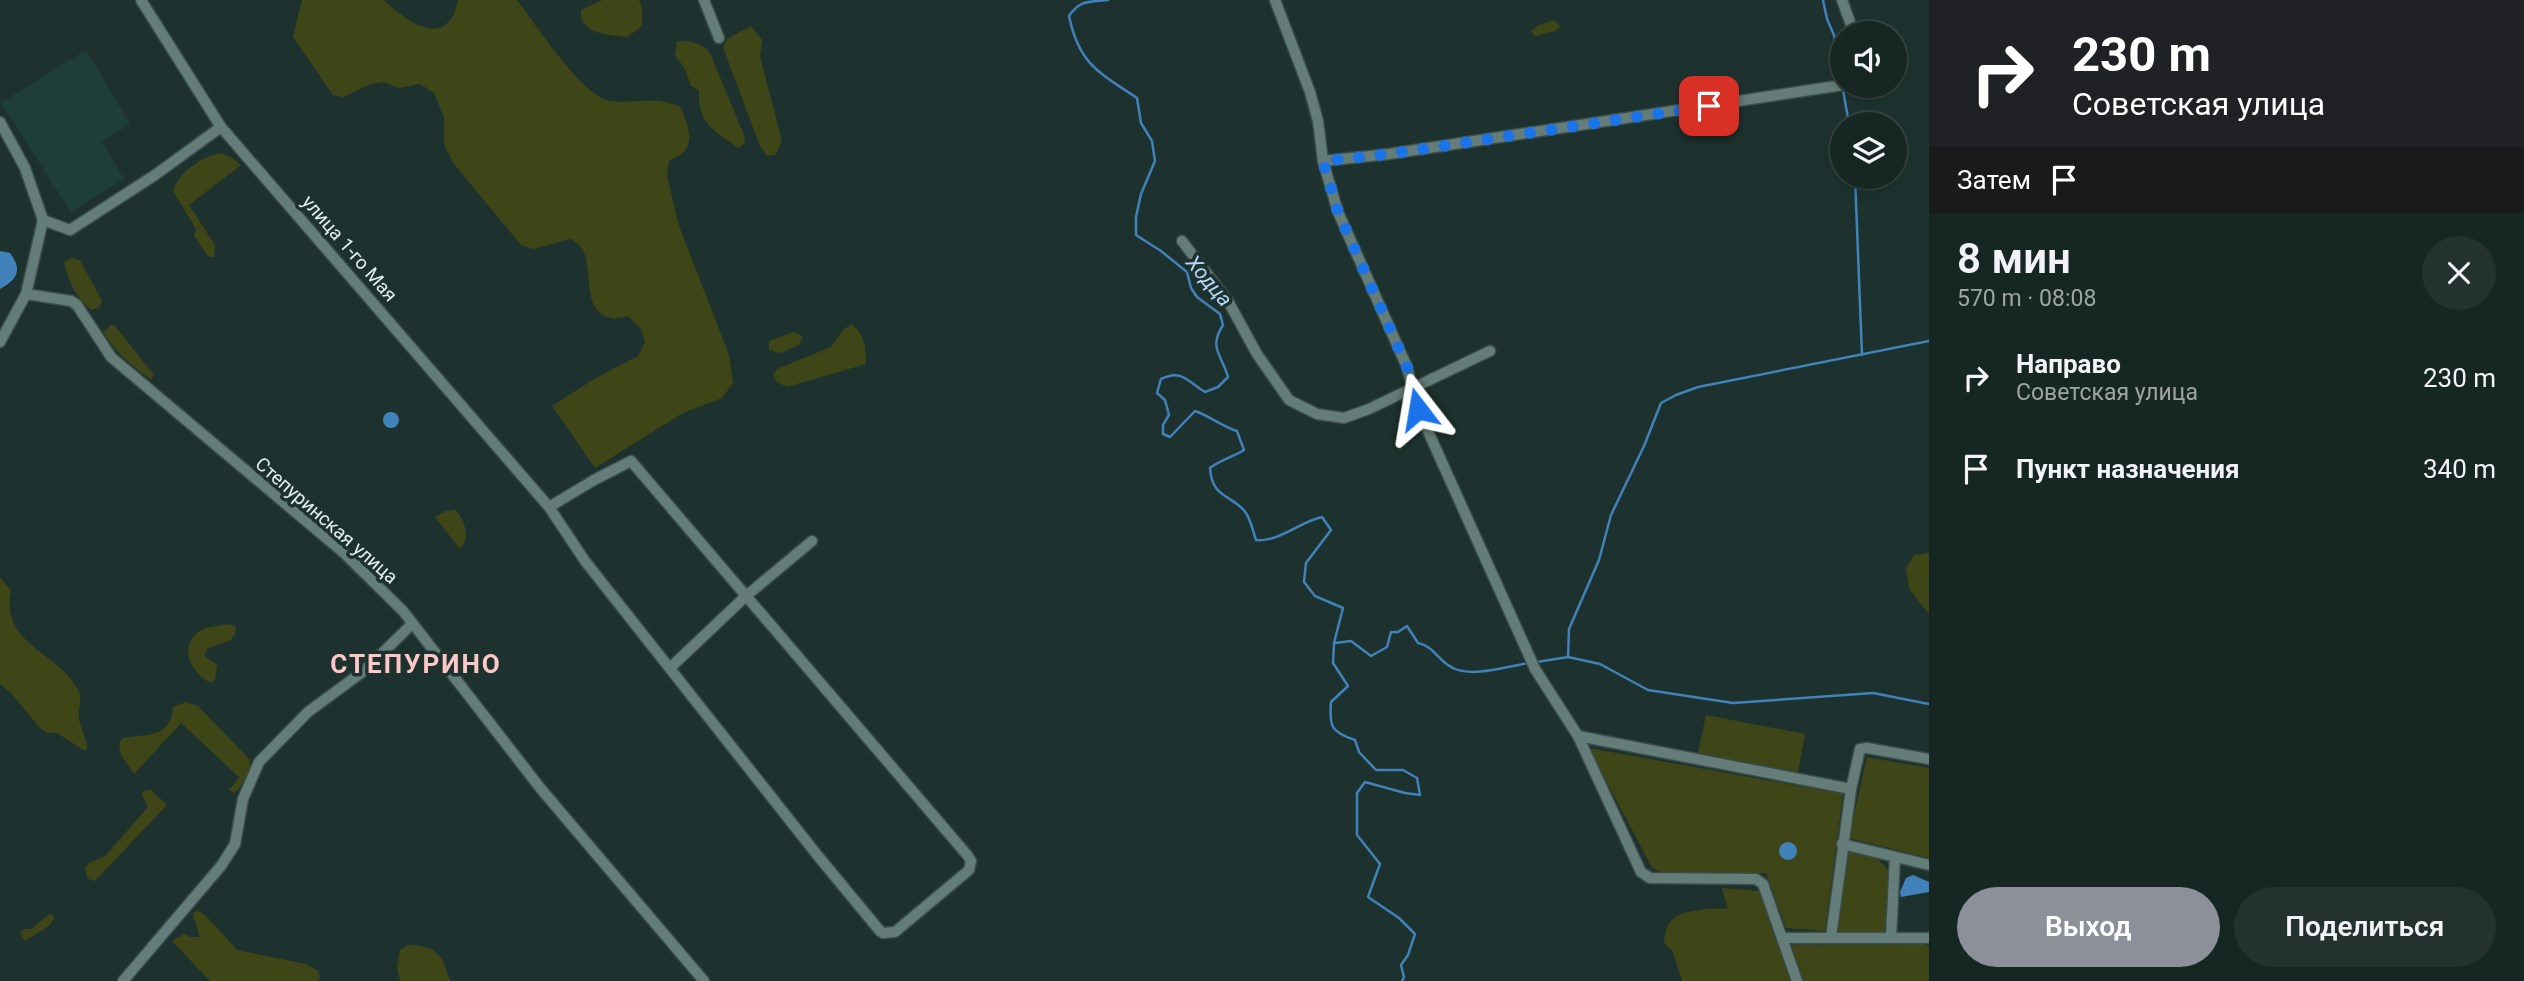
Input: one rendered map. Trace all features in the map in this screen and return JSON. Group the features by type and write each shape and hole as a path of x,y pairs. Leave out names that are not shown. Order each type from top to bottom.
{"street":[{"name":"улица 1-го Мая","path":"141,0 221,127 549,507 585,561 818,856 883,933 895,932 969,870 971,862 746,596"},
{"path":"704,0 719,38"},
{"path":"1275,0 1310,92 1318,121 1323,161 1338,212 1407,367 1418,409 1535,669 1578,736 1641,872 1650,878 1670,880 1756,879 1763,884 1797,981"},
{"path":"1842,0 1850,21"},
{"path":"1323,161 1389,154 1830,88"},
{"path":"0,122 24,168 43,220 26,293 0,342"},
{"path":"43,220 70,230 155,175 221,127"},
{"path":"1182,241 1228,301 1257,354 1289,400 1317,414 1344,418 1369,409 1490,351"},
{"name":"Степуринская улица","path":"26,293 77,305 111,357 344,553 403,611 541,789 704,981"},
{"path":"549,507 631,461 746,596"},
{"path":"671,667 746,596 812,541"},
{"path":"123,981 221,866 235,844 243,799 259,762 308,712 365,670 412,624"},
{"path":"1578,736 1851,789"},
{"path":"1831,937 1842,844 1860,749 1929,760"},
{"path":"1842,844 1929,865"},
{"path":"1891,937 1895,857"},
{"path":"1782,938 1929,939"}],"shaded area":[{"path":"86,50 130,124 102,141 124,179 71,212 1,103"}],"green space":[{"path":"302,0 384,0 415,24 437,28 446,25 453,16 458,0 517,0 574,74 600,97 621,102 662,101 680,107 689,141 684,152 669,161 667,175 678,223 729,355 733,383 722,398 683,413 595,468 552,406 594,379 638,356 645,342 641,329 628,316 611,318 601,314 595,307 591,298 585,254 574,241 571,239 533,249 521,245 454,164 444,145 444,117 434,93 420,84 399,88 384,82 370,84 343,97 333,95 293,37"},
{"path":"602,0 639,0 642,26 627,37 589,29 581,18 581,10"},
{"path":"1554,20 1560,26 1556,31 1535,36 1531,31 1539,25"},
{"path":"751,26 762,40 760,56 782,141 775,155 767,156 760,146 723,48 727,39"},
{"path":"677,41 695,43 710,53 744,135 745,143 738,148 714,131 704,119 699,90 691,86 685,69 675,55"},
{"path":"221,153 241,165 189,205 215,245 214,257 209,257 194,236 196,229 173,191 180,178 192,166"},
{"path":"72,258 80,260 102,301 99,308 92,310 74,289 64,262"},
{"path":"852,324 862,338 866,364 787,387 777,382 773,375 777,369 831,347 843,330"},
{"path":"111,325 115,326 154,375 151,379 124,358 108,339 103,332"},
{"path":"793,332 803,336 799,345 780,353 769,350 769,341"},
{"path":"456,510 466,530 460,549 435,517 446,511"},
{"path":"1929,553 1929,614 1909,589 1906,568 1914,555"},
{"path":"0,577 11,591 10,610 14,625 23,637 70,678 79,692 79,719 87,750 57,733 47,733 39,727 12,694 0,684"},
{"path":"229,624 235,626 236,632 230,641 208,648 204,656 217,665 215,680 211,683 199,674 190,661 188,653 191,639 200,631"},
{"path":"186,702 198,706 250,760 246,778 234,793 229,790 239,777 181,723 134,774 121,755 119,743 123,738 149,735 163,729 168,724 173,707"},
{"path":"1706,715 1805,734 1798,772 1698,753"},
{"path":"1589,748 1843,794 1825,931 1786,928 1766,873 1663,873 1652,868"},
{"path":"1867,757 1929,768 1929,858 1849,838"},
{"path":"150,789 167,805 95,881 88,879 85,868 89,863 105,856 148,807 142,795 143,791"},
{"path":"1846,850 1876,857 1890,872 1886,933 1838,932"},
{"path":"1722,888 1759,891 1790,981 1682,981 1672,950 1664,943 1668,926 1678,915 1692,911 1728,909"},
{"path":"197,910 205,915 237,950 306,964 317,970 320,977 317,981 210,981 172,941 184,934 199,937 193,914"},
{"path":"49,914 53,915 54,919 49,926 25,941 20,933 24,929 31,929"},
{"path":"1923,944 1929,947 1929,981 1802,981 1790,945"},
{"path":"408,945 426,947 437,953 450,981 400,981 397,967 400,950"}],"water":[{"path":"0,251 10,253 17,269 11,282 0,289"},
{"path":"391,412 399,420 391,428 383,420"},
{"path":"1788,842 1794,845 1797,851 1794,857 1788,860 1782,857 1779,851 1782,845"},
{"path":"1913,875 1929,882 1929,892 1901,897 1900,892 1906,878"}],"waterway":[{"name":"Ходца","path":"1108,0 1081,4 1069,16 1078,45 1092,65 1137,98 1141,123 1152,141 1155,161 1141,194 1136,217 1136,235 1187,272 1191,288 1197,297 1220,314 1223,325 1216,346 1228,377 1218,387 1205,392 1179,376 1161,379 1157,393 1165,400 1169,415 1163,425 1163,434 1170,437 1195,411 1237,431 1244,450 1210,468 1215,486 1246,513 1256,540 1273,538 1322,517 1331,530 1306,563 1304,582 1315,596 1343,608 1334,643 1333,663 1348,686 1331,702 1331,723 1336,731 1355,740 1359,752 1376,770 1403,770 1417,778 1420,795 1365,782 1357,793 1357,835 1380,864 1368,897 1399,918 1415,934 1408,955 1401,965 1404,977 1402,981"},
{"path":"1823,0 1830,26"},
{"path":"1844,98 1847,112"},
{"path":"1855,189 1862,355"},
{"path":"1568,657 1569,629 1599,560 1611,515 1661,403 1698,387 1929,341"},
{"path":"1335,643 1351,641 1371,656 1387,647 1391,632 1398,632 1407,626 1418,643 1428,647 1448,665 1461,671 1480,672 1529,663"},
{"path":"1537,662 1568,657 1600,664 1648,690 1733,703 1873,693 1929,704"}],"district":[{"name":"СТЕПУРИНО","path":"416,664"}],"route":[{"path":"1418,409 1407,367 1338,212 1323,161 1389,154 1709,106"}]}
